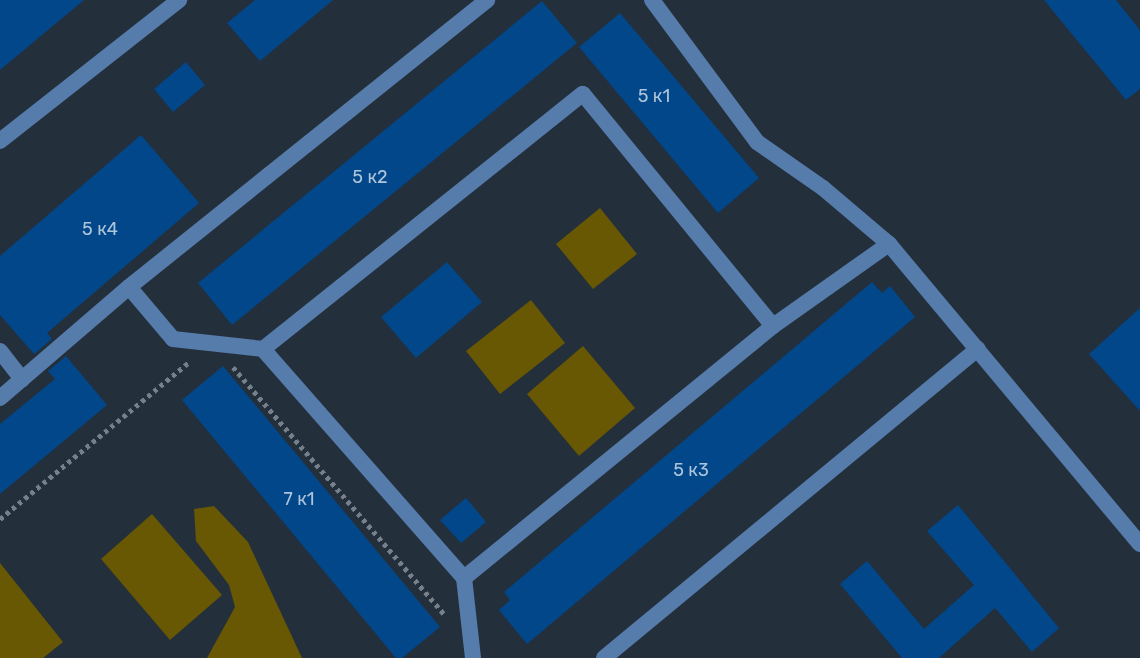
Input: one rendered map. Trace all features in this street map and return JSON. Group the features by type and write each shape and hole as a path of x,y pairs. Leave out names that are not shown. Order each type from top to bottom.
{"lane":[{"path":"0,141 179,0"},
{"path":"0,398 129,287 487,0"},
{"path":"652,0 757,142 823,188 889,244 1140,544"},
{"path":"263,349 583,94 773,326"},
{"path":"464,578 773,326 889,244"},
{"path":"129,287 173,339 263,349 464,578 473,652"},
{"path":"604,658 978,349"},
{"path":"0,351 22,379"}],"path":[{"path":"0,519 212,343 473,652"}],"shaded area":[{"path":"600,208 637,254 593,289 556,244"},
{"path":"531,300 565,343 500,394 466,351"},
{"path":"583,346 635,408 579,456 527,394"},
{"path":"214,506 248,542 302,658 207,658 235,607 229,585 196,541 194,509"},
{"path":"152,514 222,595 170,640 101,559"},
{"path":"0,563 63,642 43,658 0,658"}],"building":[{"path":"0,0 84,0 0,70"},
{"path":"255,0 333,0 260,61 227,23"},
{"path":"1044,0 1116,0 1140,30 1140,89 1126,100"},
{"path":"542,1 577,43 232,325 198,283"},
{"path":"620,13 759,178 718,213 579,47"},
{"path":"186,62 205,85 173,112 154,89"},
{"path":"141,135 199,203 47,333 52,339 34,354 0,315 0,256"},
{"path":"447,262 482,302 416,358 381,317"},
{"path":"872,282 882,293 890,286 915,317 527,644 499,610 510,600 504,592"},
{"path":"1140,308 1140,411 1089,354"},
{"path":"66,356 107,405 0,494 0,424 55,379 48,371"},
{"path":"223,366 440,627 402,658 396,658 182,400"},
{"path":"466,498 486,522 461,543 440,520"},
{"path":"958,505 1059,628 1032,652 995,608 939,658 902,658 840,584 867,561 924,629 974,585 927,531"}]}
